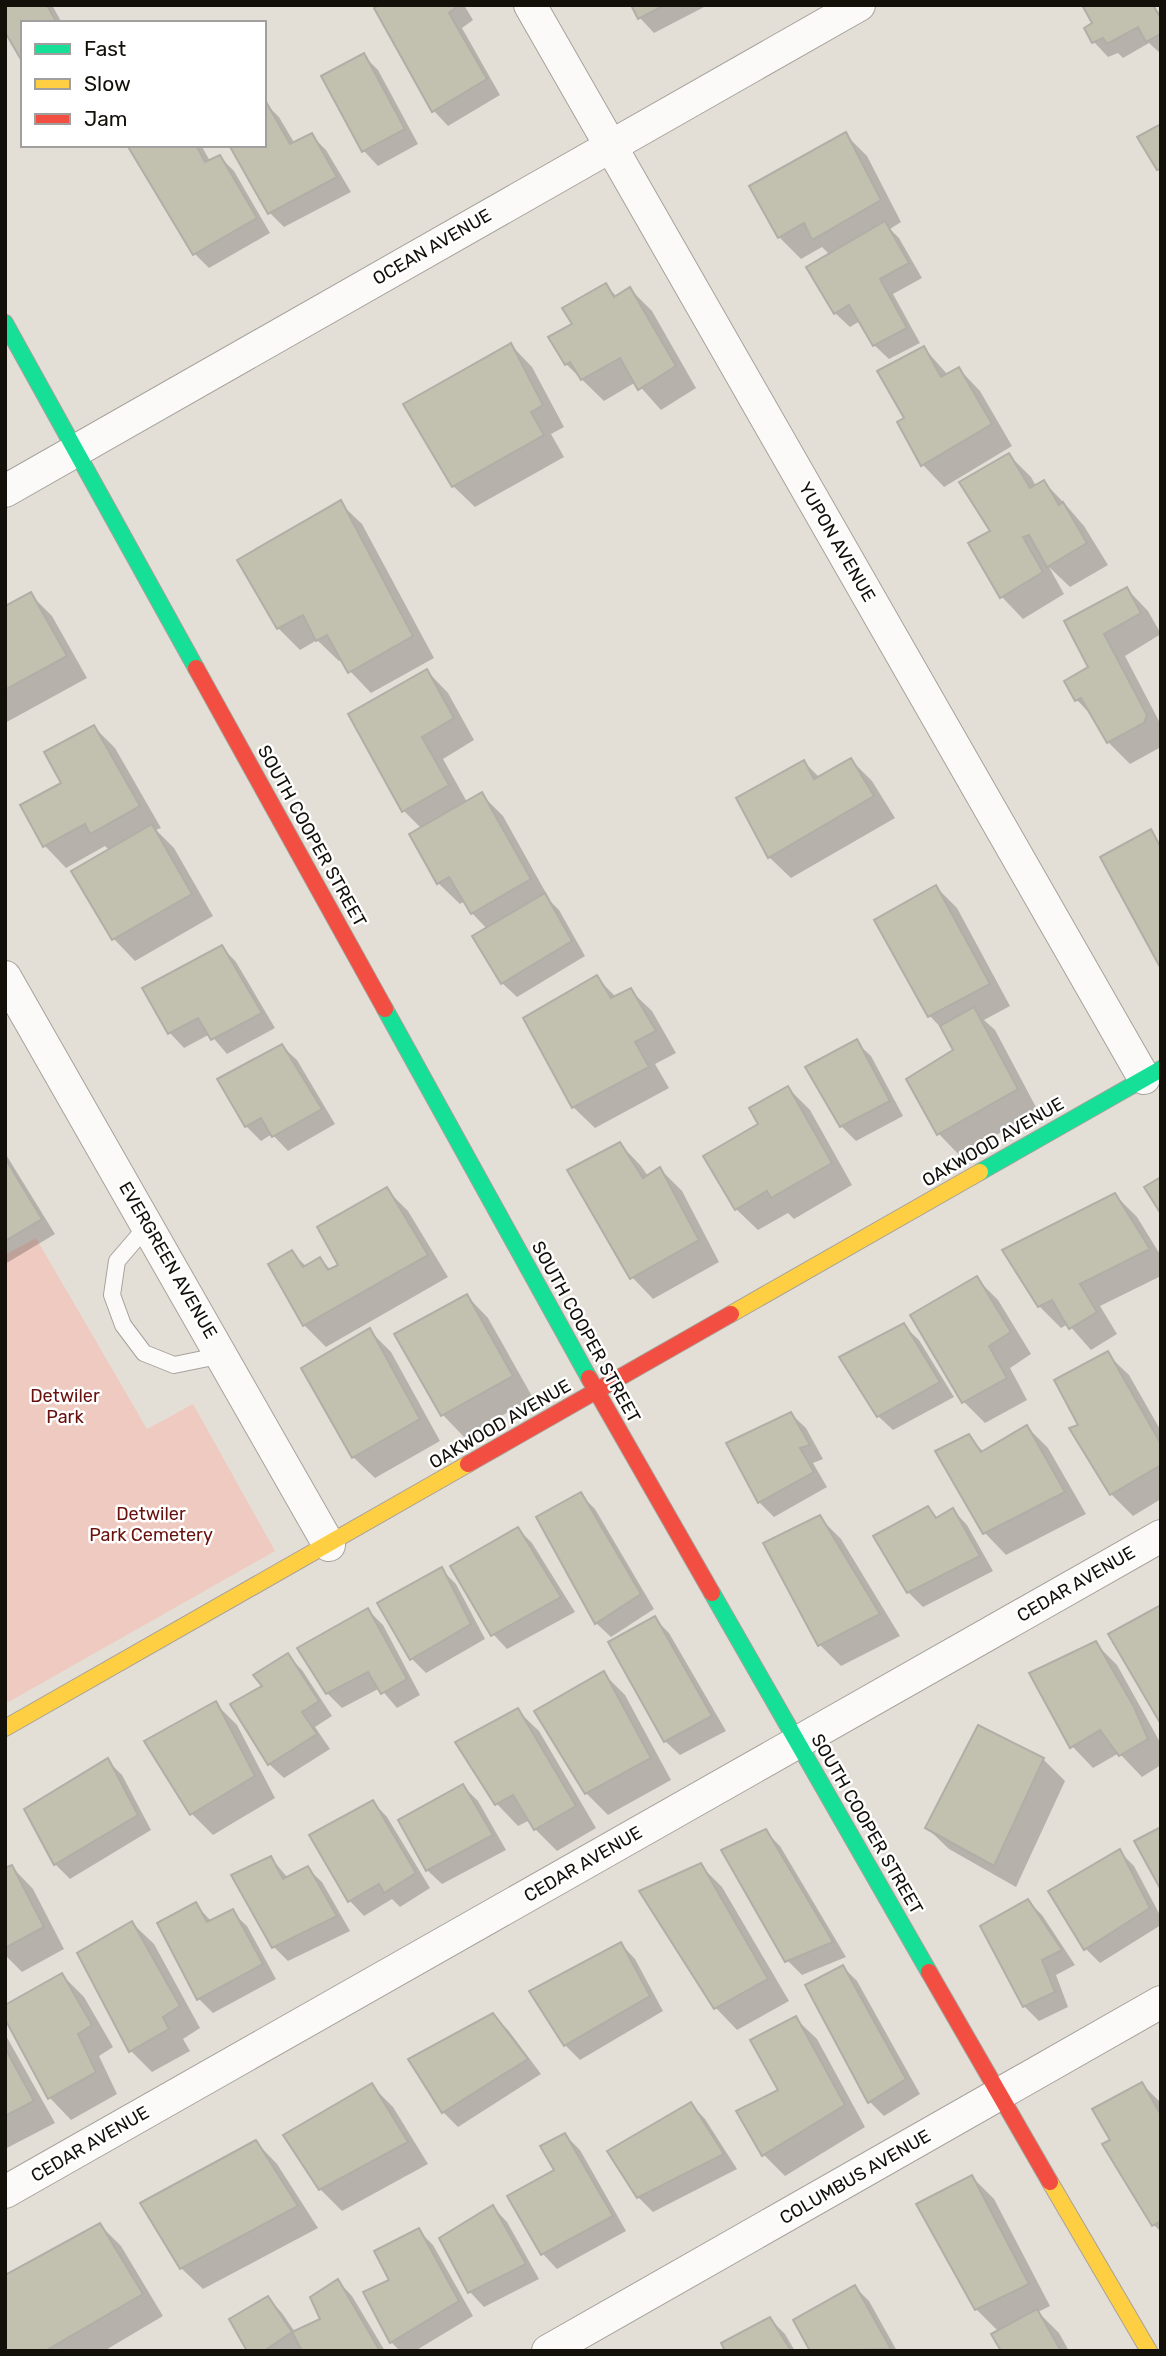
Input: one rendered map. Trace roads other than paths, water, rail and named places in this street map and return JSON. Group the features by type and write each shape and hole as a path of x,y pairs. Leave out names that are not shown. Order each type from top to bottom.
{"street":[{"name":"YUPON AVENUE","path":"530,5 1153,1074"},
{"name":"OCEAN AVENUE","path":"5,491 859,5"},
{"name":"SOUTH COOPER STREET","path":"5,323 596,1391 1149,2351"},
{"name":"EVERGREEN AVENUE","path":"5,976 329,1545"},
{"name":"OAKWOOD AVENUE","path":"5,1728 1153,1074"},
{"name":"CEDAR AVENUE","path":"5,2192 1161,1536"},
{"name":"COLUMBUS AVENUE","path":"548,2351 1161,2002"}],"lane":[{"path":"148,1225 117,1261 112,1295 123,1325 144,1353 174,1365 223,1355"}],"park label":[{"name":"Detwiler Park","path":"65,1406"},
{"name":"Detwiler Park Cemetery","path":"151,1524"}]}
